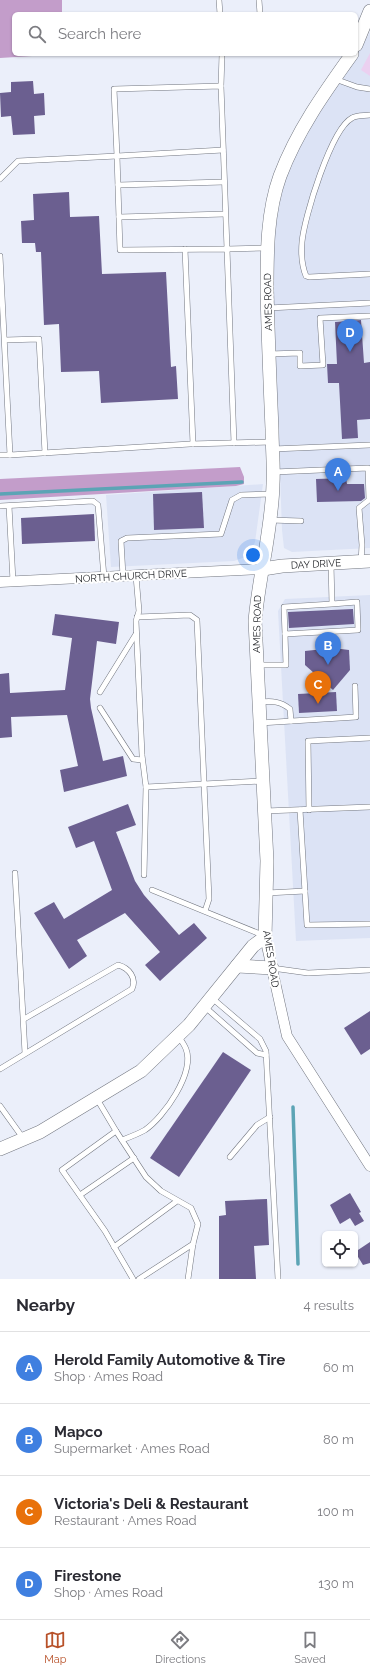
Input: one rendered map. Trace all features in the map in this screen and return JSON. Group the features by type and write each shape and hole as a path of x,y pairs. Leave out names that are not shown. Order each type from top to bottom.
{"street":[{"path":"358,40 370,11"},
{"name":"AMES ROAD","path":"350,56 304,123 280,178 270,222 267,248 273,472 269,520 263,569 257,592 255,621 267,861 266,937 272,968 287,1036 370,1166"},
{"name":"DAY DRIVE","path":"263,569 282,566 366,562"},
{"name":"NORTH CHURCH DRIVE","path":"0,582 263,569"},
{"path":"0,1148 40,1132 141,1071 178,1035 208,1002 252,946 266,937"},
{"path":"237,966 272,968"}],"lane":[{"path":"219,0 220,12"},
{"path":"259,0 260,12"},
{"path":"222,56 221,86 234,443"},
{"path":"334,78 357,87 370,89"},
{"path":"221,86 114,89 120,250 267,248"},
{"path":"370,115 352,118 347,122 335,142 319,178 309,206 302,242 303,268 306,276 370,274"},
{"path":"0,178 18,161 223,150"},
{"path":"118,186 224,182"},
{"path":"119,216 226,214"},
{"path":"185,249 193,444"},
{"path":"0,256 10,455"},
{"path":"268,308 370,303"},
{"path":"269,354 300,353 300,366 323,365 320,318 370,316"},
{"path":"5,340 39,339 45,453"},
{"path":"0,455 193,444 234,443 272,445 370,445"},
{"path":"273,472 368,468 369,500 359,508 362,545 366,562"},
{"path":"123,576 121,542 127,538 222,534 232,500 242,495 272,494"},
{"path":"0,506 93,501 98,505 104,577"},
{"path":"9,506 13,581"},
{"path":"269,520 301,521"},
{"path":"331,564 332,604"},
{"path":"136,576 139,611 136,633 142,760 146,787 144,875"},
{"path":"257,665 286,664 284,607 357,602 358,630 285,634"},
{"path":"137,617 190,615 197,620 209,899 205,911"},
{"path":"100,692 136,633"},
{"path":"259,723 356,717 354,686"},
{"path":"258,702 278,702 285,705 290,709 291,721"},
{"path":"100,708 133,759 142,760"},
{"path":"309,810 308,741 370,738"},
{"path":"146,787 263,781"},
{"path":"264,811 370,807"},
{"path":"300,810 307,925 370,924"},
{"path":"15,873 25,1053"},
{"path":"152,890 266,937"},
{"path":"266,893 305,891"},
{"path":"0,1069 132,989 134,980 130,971 118,965 24,1019"},
{"path":"272,968 308,973 370,970"},
{"path":"208,1002 257,1053 266,1055"},
{"path":"208,1002 260,1039 264,1045 270,1117 278,1279"},
{"path":"122,1140 145,1130 168,1107 180,1087 186,1064 186,1050 178,1035"},
{"path":"96,1098 146,1177 160,1191 191,1208 198,1224 193,1244 188,1279"},
{"path":"0,1106 23,1139"},
{"path":"230,1157 257,1125 270,1117"},
{"path":"116,1131 62,1170 114,1246 133,1279"},
{"path":"80,1195 134,1158"},
{"path":"114,1246 178,1201"},
{"path":"139,1279 193,1244"}],"shaded area":[{"path":"0,0 62,0 62,12 12,12 12,56 32,56 0,58"},
{"path":"370,32 370,548 292,552 284,548 282,530 273,275 275,229 284,181 297,150 314,119 358,54"},
{"path":"370,53 370,76 361,70"},
{"path":"240,467 244,477 244,484 236,486 0,500 0,479"},
{"path":"263,484 255,542 248,556 234,561 111,567 106,495"},
{"path":"370,595 370,938 296,941 278,611 285,599"}],"building":[{"path":"33,81 34,94 44,93 45,115 34,116 35,134 13,135 11,116 1,117 0,93 11,92 11,82"},
{"path":"69,192 70,217 99,216 102,274 166,272 171,367 176,366 178,399 101,403 99,371 61,372 59,324 44,325 41,252 36,252 35,243 22,243 21,221 34,220 33,194"},
{"path":"361,320 364,363 370,362 370,419 357,420 358,438 342,439 339,383 328,383 327,364 337,364 335,322"},
{"path":"346,478 347,484 364,484 365,498 361,501 317,502 316,479"},
{"path":"202,492 204,528 154,530 153,494"},
{"path":"94,514 95,541 22,544 21,518"},
{"path":"353,609 354,624 289,628 288,612"},
{"path":"55,614 119,622 116,644 97,641 90,699 103,761 123,756 127,776 64,792 60,770 78,766 67,715 11,717 12,737 0,738 0,674 9,673 10,693 65,690 72,638 52,635"},
{"path":"333,648 349,650 350,670 333,690 305,665 305,651"},
{"path":"336,692 337,711 299,713 298,694"},
{"path":"128,804 136,825 116,832 135,881 144,895 179,935 194,923 207,938 160,981 145,965 160,952 125,913 77,940 87,956 69,969 34,913 54,902 64,919 112,890 94,841 76,848 68,827"},
{"path":"370,1011 370,1049 361,1055 344,1028"},
{"path":"223,1052 251,1070 179,1177 150,1158"},
{"path":"350,1193 361,1212 359,1213 364,1221 355,1226 350,1218 340,1224 330,1205"},
{"path":"267,1199 269,1245 254,1246 256,1279 219,1279 219,1216 226,1215 225,1201"},
{"path":"370,1242 370,1263 363,1265 358,1257 358,1250"}],"waterway":[{"path":"0,494 242,482"},
{"path":"293,1107 298,1264"}],"place":[{"name":"Firestone","path":"350,352"},
{"name":"Herold Family Automotive & Tire","path":"338,491"},
{"name":"Mapco","path":"328,665"},
{"name":"Victoria's Deli & Restaurant","path":"318,704"}]}
